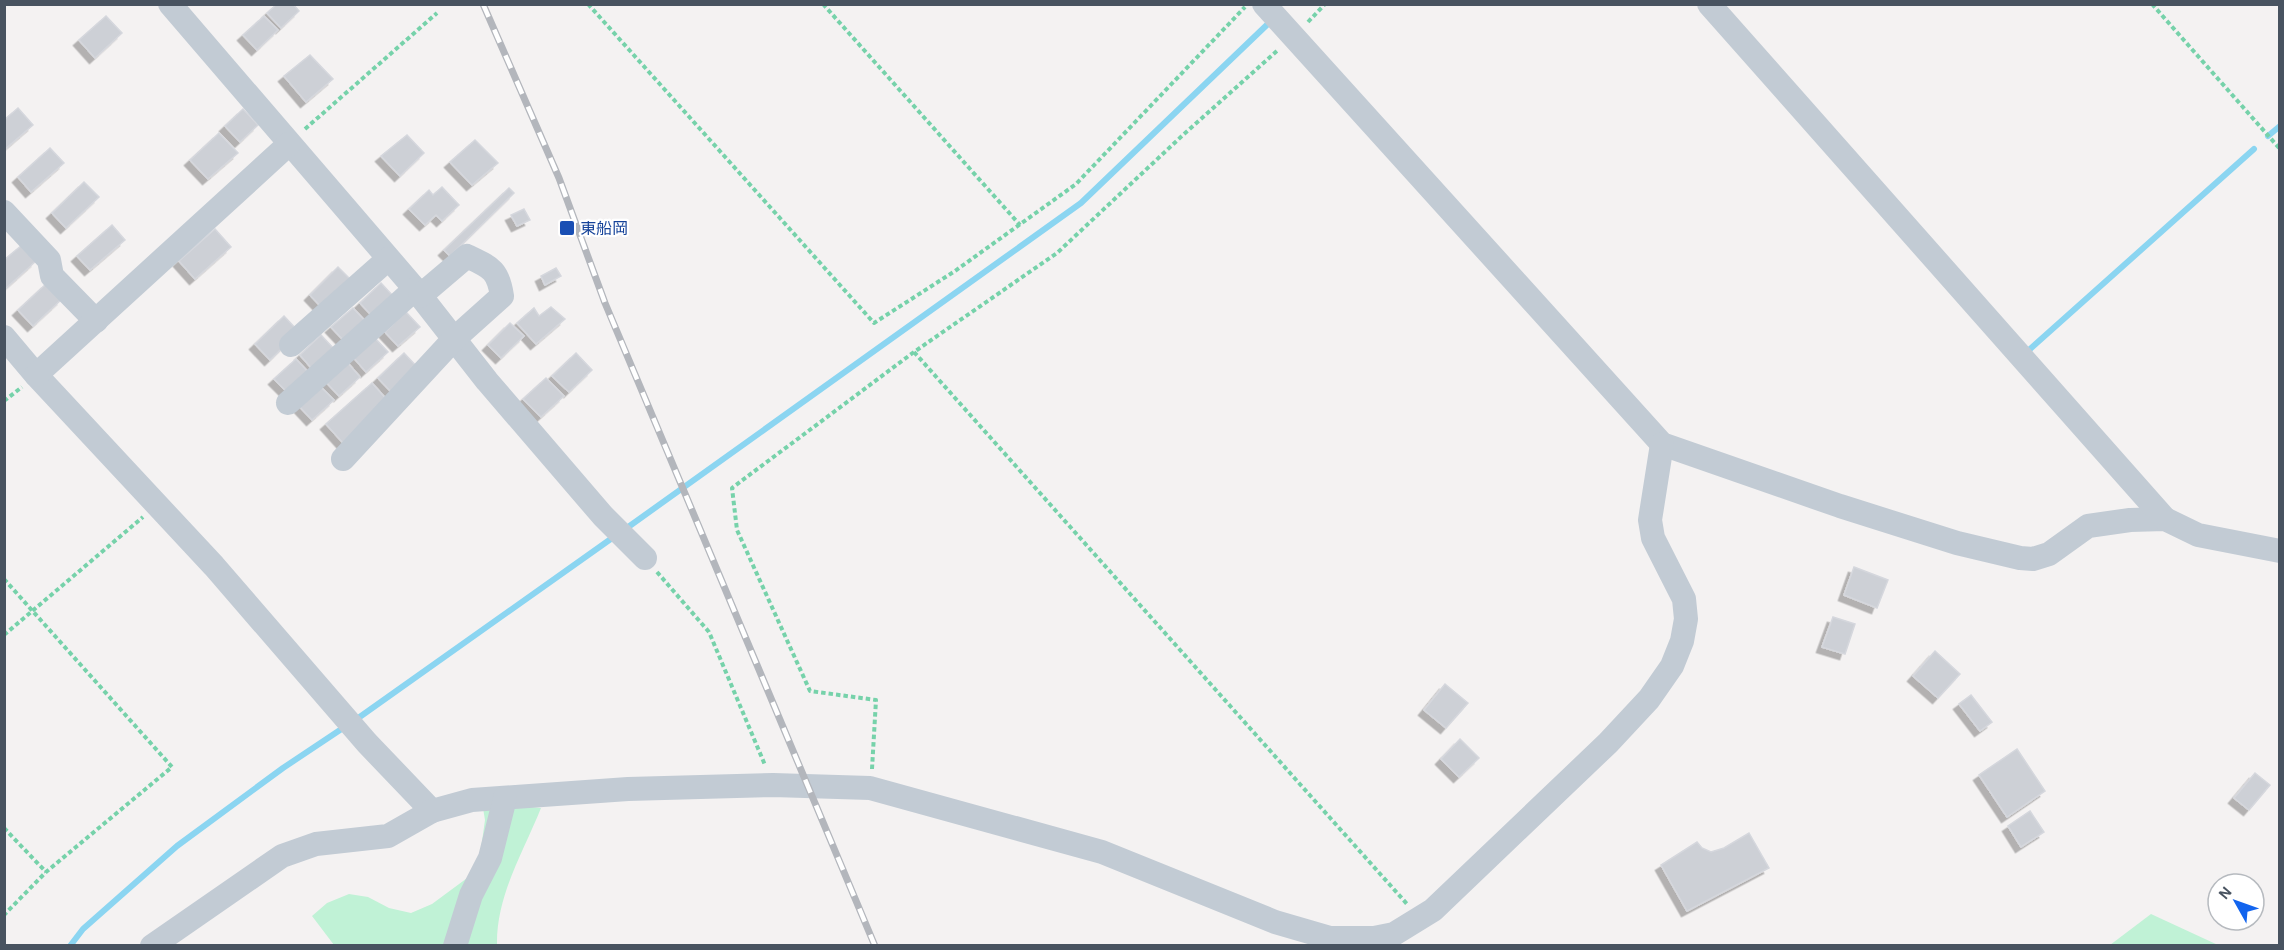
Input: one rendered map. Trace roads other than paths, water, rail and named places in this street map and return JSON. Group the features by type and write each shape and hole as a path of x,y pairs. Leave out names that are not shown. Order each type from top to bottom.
{"street":[{"path":"170,4 418,292 487,381 603,516 645,558"},
{"path":"1264,4 1662,444 1840,506 1957,543 2020,558 2033,559 2049,554 2088,526 2130,520 2165,519"},
{"path":"1708,4 2165,519 2198,535 2280,551"},
{"path":"36,375 289,144"},
{"path":"4,212 49,260 52,276 96,321"},
{"path":"288,403 418,292 467,256 486,265 500,277 502,296 454,339 343,459"},
{"path":"291,345 388,259"},
{"path":"4,337 36,375 214,566 367,743 432,811"},
{"path":"152,945 282,856 316,844 388,836 432,811 472,801 505,798 628,789 773,785 870,788 1102,852 1275,922 1330,938 1374,938 1394,934 1433,910 1608,743 1649,699 1672,666 1682,641 1686,619 1684,599 1653,538 1650,520 1662,444"},
{"path":"455,945 471,894 490,858 505,798"}],"waterway":[{"path":"624,530 1081,203 1272,20"},
{"path":"2268,136 2280,126"},
{"path":"2029,350 2254,149"},
{"path":"354,721 615,536"},
{"path":"70,946 83,929 177,846 283,768 346,726"}],"railway":[{"path":"483,4 559,178 605,303 875,946"}],"place":[{"name":"東船岡","path":"567,228"}]}
